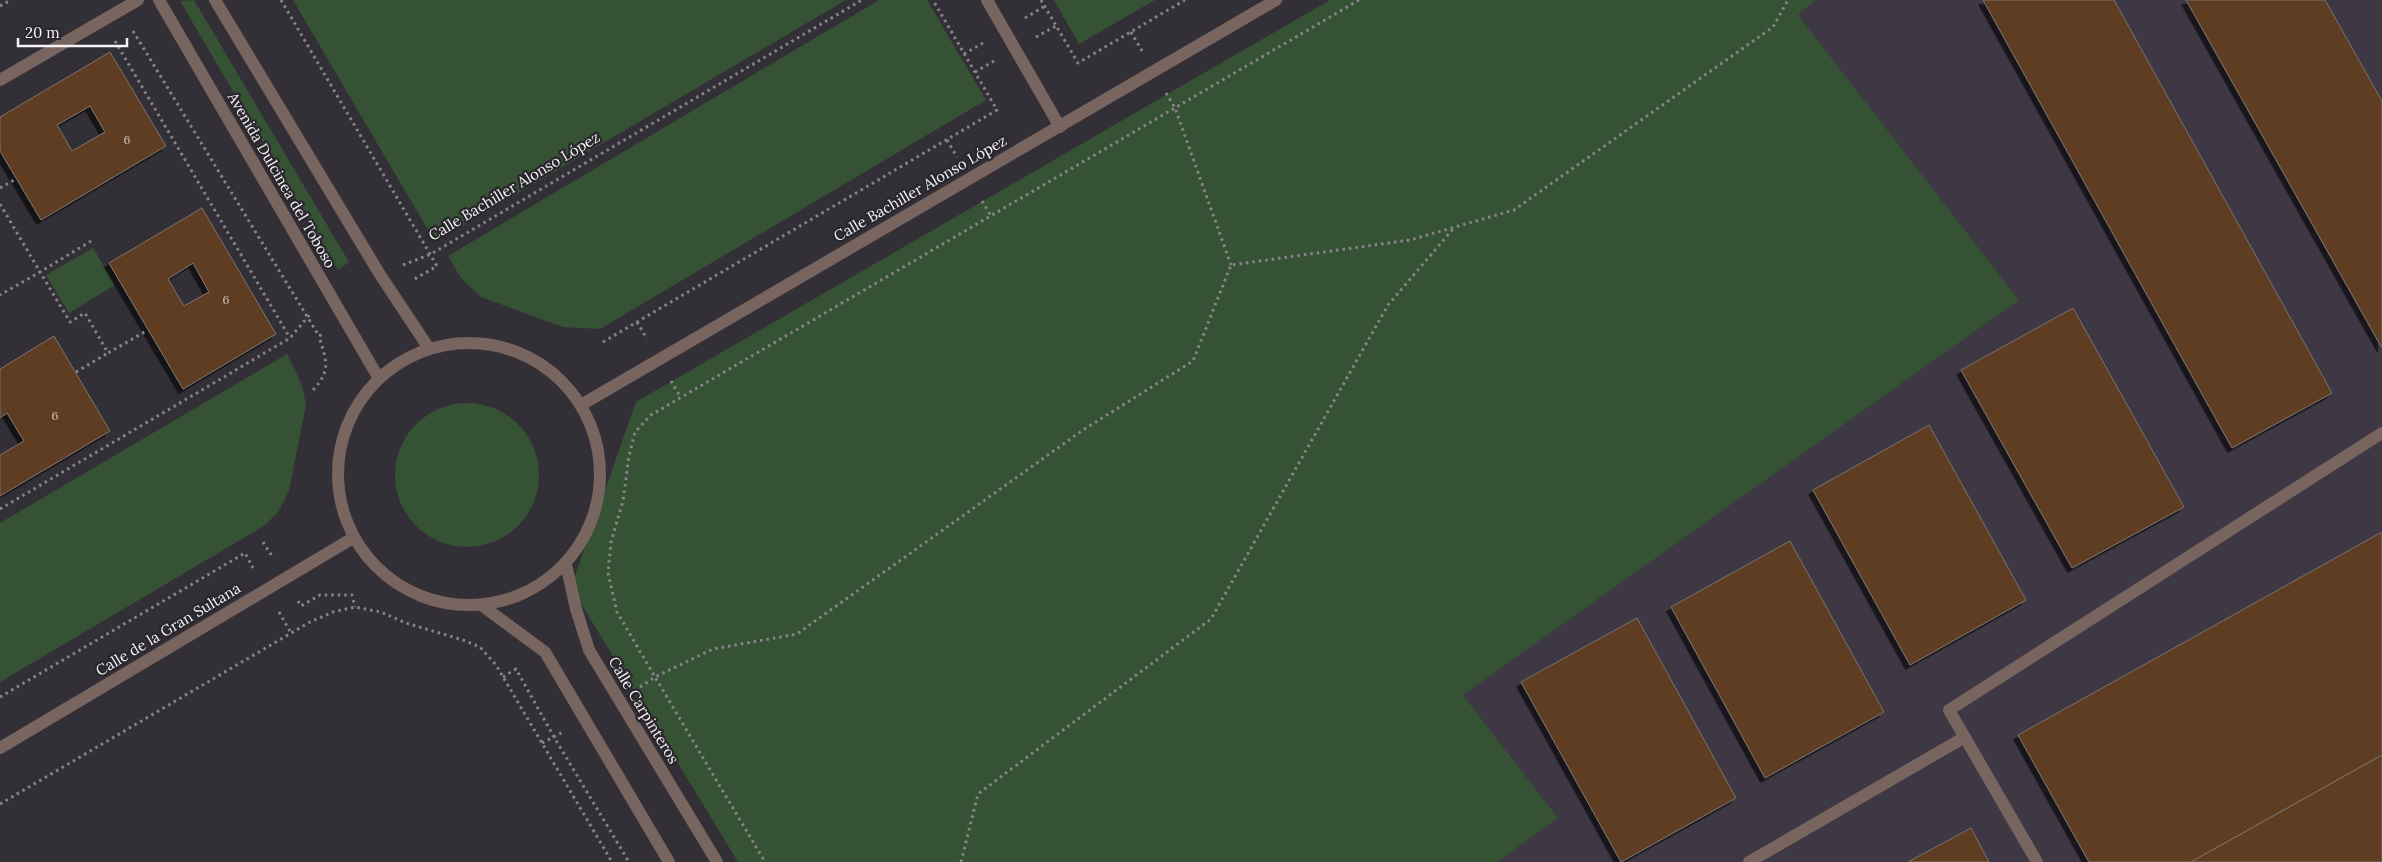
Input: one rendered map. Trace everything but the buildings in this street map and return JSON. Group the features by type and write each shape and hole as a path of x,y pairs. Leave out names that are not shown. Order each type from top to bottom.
{"street":[{"path":"0,80 138,0"},
{"name":"Avenida Dulcinea del Toboso","path":"159,0 378,377"},
{"path":"215,0 380,274 428,347"},
{"path":"986,0 1060,126"},
{"name":"Calle Bachiller Alonso López","path":"581,405 1276,0"},
{"path":"494,343 543,363 581,405 596,436 597,508 566,564 535,588 484,607 452,605 406,591 353,538 336,482 344,428 378,377 428,347 494,343"},
{"path":"2037,862 1949,710 2382,433"},
{"name":"Calle de la Gran Sultana","path":"0,748 353,538"},
{"name":"Calle Carpinteros","path":"566,564 576,609 589,650 717,862"},
{"path":"484,607 545,652 669,862"},
{"path":"1749,862 1965,737"}],"path":[{"path":"0,6 11,0"},
{"path":"281,0 437,266"},
{"name":"Calle Bachiller Alonso López","path":"380,274 431,254 862,0"},
{"path":"603,342 997,110 933,0"},
{"path":"1041,0 1078,63 1185,0"},
{"path":"1175,108 1231,265 1194,361 1083,430 796,634 713,649 655,677 617,612 608,573 611,542 623,501 629,456 635,432 651,415 1359,0"},
{"path":"1231,265 1410,240 1514,210 1773,28 1788,0"},
{"path":"115,40 290,338"},
{"path":"0,188 16,179"},
{"path":"0,204 70,322 85,313 108,353"},
{"path":"961,862 978,794 1211,619 1388,305 1453,228"},
{"path":"0,295 91,241"},
{"path":"0,509 290,338 307,316 333,300"},
{"path":"76,372 148,330"},
{"path":"313,390 321,382 328,366 319,336"},
{"path":"0,697 245,553 291,633"},
{"path":"0,804 291,633 334,612 355,608 381,612 406,623 463,640 480,648 496,665 612,862"},
{"path":"502,677 516,669 554,737 629,862"}],"shaded area":[{"path":"1816,0 2382,0 2382,862 1497,862 1558,818 1463,695 2019,300 1797,15"}],"green space":[{"path":"194,0 349,262 338,270 180,1"},
{"path":"293,0 846,0 435,242"},
{"path":"879,0 927,0 986,100 600,329 563,327 481,297 461,278 448,256"},
{"path":"1054,0 1155,0 1079,44"},
{"path":"1330,0 1816,0 1798,15 2019,300 1463,695 1558,818 1497,862 738,862 571,587 636,402"},
{"path":"93,248 115,285 69,313 46,275"},
{"path":"287,354 302,385 306,405 289,491 279,511 264,526 0,682 0,523"},
{"path":"467,403 494,409 507,415 518,424 527,435 533,448 539,475 533,502 527,515 518,526 507,535 494,541 467,547 440,541 427,535 416,526 407,515 401,502 395,475 401,448 407,435 416,424 427,415 440,409"}]}
